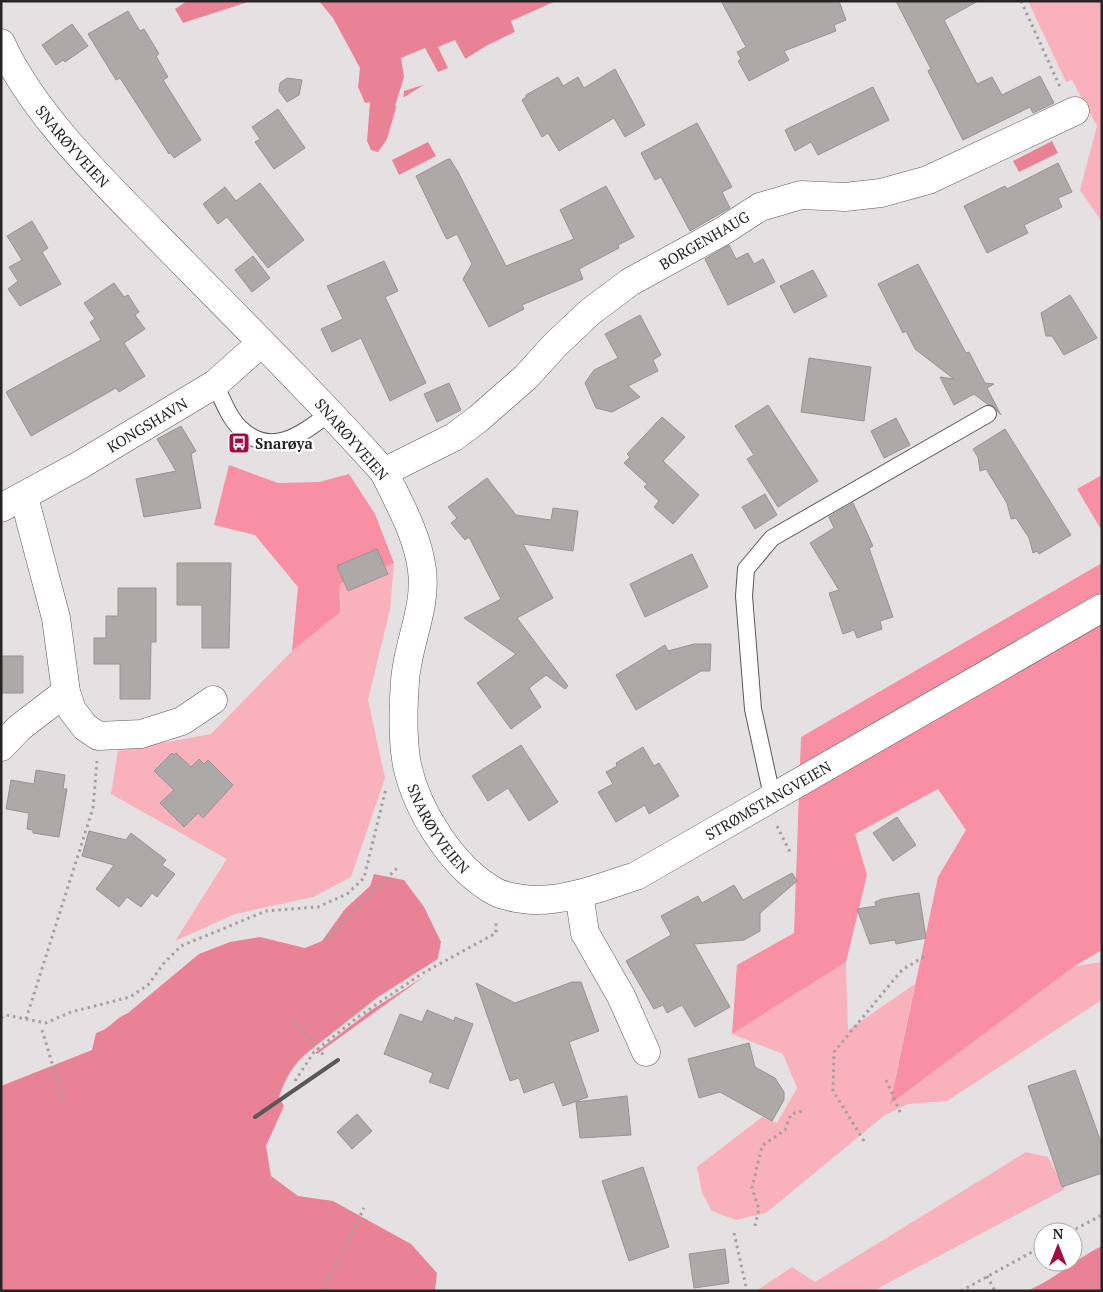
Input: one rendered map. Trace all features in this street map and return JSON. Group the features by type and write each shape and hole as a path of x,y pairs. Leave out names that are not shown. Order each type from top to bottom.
{"street":[{"name":"SNARØYVEIEN","path":"1,43 25,83 79,153 110,189 331,412 384,472 407,519 422,570 422,602 405,680 403,732 408,766 424,813 442,841 471,873 497,892 536,900 579,894"},
{"name":"BORGENHAUG","path":"384,472 454,437 478,419 526,377 555,345 590,312 630,282 723,231 760,207 801,195 845,197 881,193 928,180 1073,112"},
{"name":"KONGSHAVN","path":"98,736 85,727 72,710 66,692 56,618 13,503 215,384 261,343"},
{"name":"STRØMSTANGVEIEN","path":"579,894 636,876 772,796 872,741 1102,608"},
{"path":"1,747 19,728 66,692"},
{"path":"98,736 140,734 182,721 213,700"},
{"path":"579,894 585,932 621,996 646,1052"}],"lane":[{"path":"215,384 236,422 258,440 275,442 292,439 331,412"},
{"path":"772,796 753,709 744,596 746,569 772,538 988,414"}],"path":[{"path":"1021,1 1073,112"},
{"path":"26,1019 93,808 98,736"},
{"path":"1,1018 6,1015 46,1023 71,1012 130,997 148,985 165,962 181,946 266,912 318,907 347,894 364,878 384,790 408,766"},
{"path":"326,939 398,867"},
{"path":"295,1081 314,1052 358,1017 422,973 496,933 497,892"},
{"path":"864,1141 833,1091 834,1052 902,970 925,956"},
{"path":"292,1018 325,1057"},
{"path":"42,1030 64,1103"},
{"path":"886,1080 901,1114"},
{"path":"755,1226 759,1209 752,1188 762,1146 785,1130 791,1114 802,1111"},
{"path":"323,1291 364,1208"},
{"path":"1083,1225 1102,1215"},
{"path":"734,1233 747,1291"},
{"path":"961,1291 1033,1251"},
{"path":"987,1276 995,1291"}],"shaded area":[{"path":"187,1 251,1 183,23 175,9"},
{"path":"319,1 578,1 486,46 398,101 387,139 378,152 371,150 367,141 370,102 365,103 358,87 360,68 333,18"},
{"path":"1028,1 1102,1 1102,222 1080,190 1097,126 1072,80 1066,82"},
{"path":"1052,141 1058,153 1019,172 1013,161"},
{"path":"428,142 436,156 399,175 392,160"},
{"path":"229,465 278,483 319,482 349,474 375,514 394,563 339,584 340,612 292,651 298,587 255,535 214,525"},
{"path":"1102,475 1102,531 1077,489"},
{"path":"394,563 390,609 368,700 385,778 351,877 313,897 235,914 175,941 227,859 111,794 118,751 211,734 292,651 339,612 338,584"},
{"path":"1102,563 1102,950 1075,966 890,1104 938,877 966,830 938,789 855,834 867,875 846,962 732,1034 737,965 794,933 801,737"},
{"path":"374,874 404,880 424,907 441,942 436,968 317,1054 312,1049 300,1059 291,1070 279,1097 284,1106 266,1146 271,1176 298,1196 333,1201 411,1244 437,1273 435,1291 1,1291 1,1086 92,1050 96,1033 128,1013 199,954 230,942 260,937 305,948 322,941 345,909 370,886"},
{"path":"846,962 848,1030 915,984 890,1103 1075,966 1102,962 1102,1000 947,1101 908,1104 885,1115 766,1213 736,1220 712,1211 702,1193 697,1167 762,1117 777,1123 797,1088 783,1054 732,1034"},
{"path":"1026,1152 1048,1157 1065,1189 873,1291 756,1291 792,1267 815,1282"},
{"path":"1102,1246 1102,1291 1027,1291 1060,1272 1083,1272 1083,1257"}],"pier":[{"path":"556,1 580,1 516,35 511,21"},
{"path":"455,40 467,62 439,80 404,91 403,102 399,106 395,106 404,77 401,58 425,48 438,72 448,68 438,47"},
{"path":"441,957 439,967 370,1011 315,1053 312,1049 378,997"}],"building":[{"path":"721,1 839,1 846,20 834,25 836,31 784,51 789,60 749,81 738,61 741,59 737,52 746,47"},
{"path":"896,1 978,1 944,20 977,84 992,77 1002,95 1040,76 1054,103 1033,113 1030,107 963,140 928,71 931,69"},
{"path":"128,11 140,31 144,29 159,54 156,56 168,77 163,80 201,140 174,158 170,152 169,154 120,78 116,80 88,34"},
{"path":"72,24 88,46 65,62 63,60 56,65 42,45"},
{"path":"615,69 645,125 625,137 614,118 559,151 548,133 542,137 522,100 526,95 558,77 563,86 578,77 584,88"},
{"path":"287,78 302,80 299,95 287,102 279,91 280,83"},
{"path":"873,87 889,120 818,155 811,142 795,151 785,130"},
{"path":"278,109 305,148 274,169 255,142 260,139 252,127"},
{"path":"697,123 732,187 722,192 730,208 690,231 661,177 655,180 641,153"},
{"path":"450,159 458,172 506,266 574,239 560,210 606,186 634,237 618,245 619,248 579,269 583,279 522,305 524,309 489,327 463,279 472,264 457,234 447,239 445,236 416,176"},
{"path":"1058,163 1072,192 1058,198 1062,207 1024,225 1028,233 987,253 964,206 1005,186 1007,189"},
{"path":"260,183 304,240 268,268 227,217 218,224 203,204 225,187 236,201"},
{"path":"32,221 48,248 42,252 61,284 20,306 8,289 18,281 9,267 22,260 7,236"},
{"path":"729,245 736,259 748,253 754,264 763,259 775,282 728,305 705,259"},
{"path":"253,256 270,278 252,292 235,270"},
{"path":"384,261 398,291 385,297 426,383 390,401 361,338 332,352 321,329 343,319 327,286"},
{"path":"918,264 966,353 969,352 985,383 994,384 987,388 1001,415 993,406 987,404 974,394 954,405 940,377 954,379 915,349 906,331 903,333 878,284"},
{"path":"813,270 827,296 794,313 780,286"},
{"path":"114,283 124,297 128,295 139,312 135,315 145,329 124,343 145,376 119,392 116,388 31,436 6,392 101,340 90,322 95,319 84,303"},
{"path":"1070,295 1097,338 1064,355 1052,336 1046,336 1041,313"},
{"path":"640,315 661,355 653,360 658,371 628,386 640,397 612,412 596,408 585,383 594,370 618,358 605,334"},
{"path":"809,358 871,367 864,421 801,412"},
{"path":"449,383 461,410 437,422 424,394"},
{"path":"768,405 818,481 778,507 747,459 754,455 735,426"},
{"path":"662,417 685,437 663,461 699,495 673,524 654,507 659,501 644,487 647,484 624,463 630,457 627,454"},
{"path":"896,418 910,445 884,458 871,431"},
{"path":"181,426 196,451 191,454 201,508 144,517 136,479 176,471 157,439"},
{"path":"1005,429 1071,535 1039,554 1037,551 1033,553 1029,538 1016,518 1011,519 1007,503 986,469 980,471 978,457 973,449"},
{"path":"487,478 516,515 551,520 553,508 578,511 573,551 523,544 553,598 517,618 568,686 565,689 546,675 529,688 541,707 511,729 477,683 516,654 464,618 501,599 469,537 465,540 451,523 457,518 448,507"},
{"path":"765,494 777,515 755,529 742,507"},
{"path":"853,503 873,546 869,548 893,617 880,621 882,629 857,638 854,630 843,634 829,593 839,590 810,543 834,528 829,517"},
{"path":"377,549 388,574 348,591 337,566"},
{"path":"692,554 708,587 645,617 630,584"},
{"path":"177,563 231,563 229,648 202,648 202,605 177,605"},
{"path":"118,588 156,588 156,642 151,642 150,699 120,699 120,664 94,664 94,638 106,638 106,616 118,616"},
{"path":"694,644 711,644 710,671 701,671 636,710 616,675 665,645 668,651"},
{"path":"1,656 23,656 23,693 1,693"},
{"path":"521,745 558,802 529,821 508,788 488,801 472,776"},
{"path":"643,747 654,766 659,763 679,796 649,814 645,805 616,822 598,792 613,784 606,772 617,766 616,763"},
{"path":"172,753 174,755 176,753 191,767 199,759 204,764 208,760 233,785 203,818 198,813 184,827 160,803 174,790 154,771"},
{"path":"36,770 65,775 63,789 67,789 59,837 33,833 33,830 27,829 29,813 6,809 11,780 34,784"},
{"path":"897,817 916,845 893,861 873,833"},
{"path":"89,831 126,840 131,833 166,860 162,865 175,874 157,897 152,893 141,907 127,897 119,907 96,889 114,865 82,856"},
{"path":"792,873 797,881 760,913 760,931 744,940 694,944 730,1007 695,1027 682,1005 667,1013 663,1005 654,1009 626,961 671,935 661,916 698,896 702,903 734,885 743,900"},
{"path":"919,893 926,938 896,944 895,940 870,944 857,909 876,906 875,902 882,899"},
{"path":"572,982 581,982 599,1031 569,1042 588,1097 563,1106 554,1082 524,1093 519,1078 510,1081 476,983 515,1003"},
{"path":"427,1010 454,1021 455,1017 473,1024 448,1089 429,1082 433,1073 384,1054 400,1014 422,1022"},
{"path":"749,1043 755,1067 775,1078 784,1092 784,1100 772,1121 720,1092 699,1098 688,1059"},
{"path":"1075,1070 1102,1145 1102,1173 1062,1187 1028,1086"},
{"path":"627,1096 631,1135 580,1138 576,1102"},
{"path":"357,1114 372,1131 352,1149 337,1132"},
{"path":"643,1167 669,1247 629,1261 602,1181"},
{"path":"725,1249 729,1283 694,1288 689,1254"}],"railway":[{"path":"255,1117 338,1060"}],"place":[{"name":"Snarøya","path":"239,443"}]}
